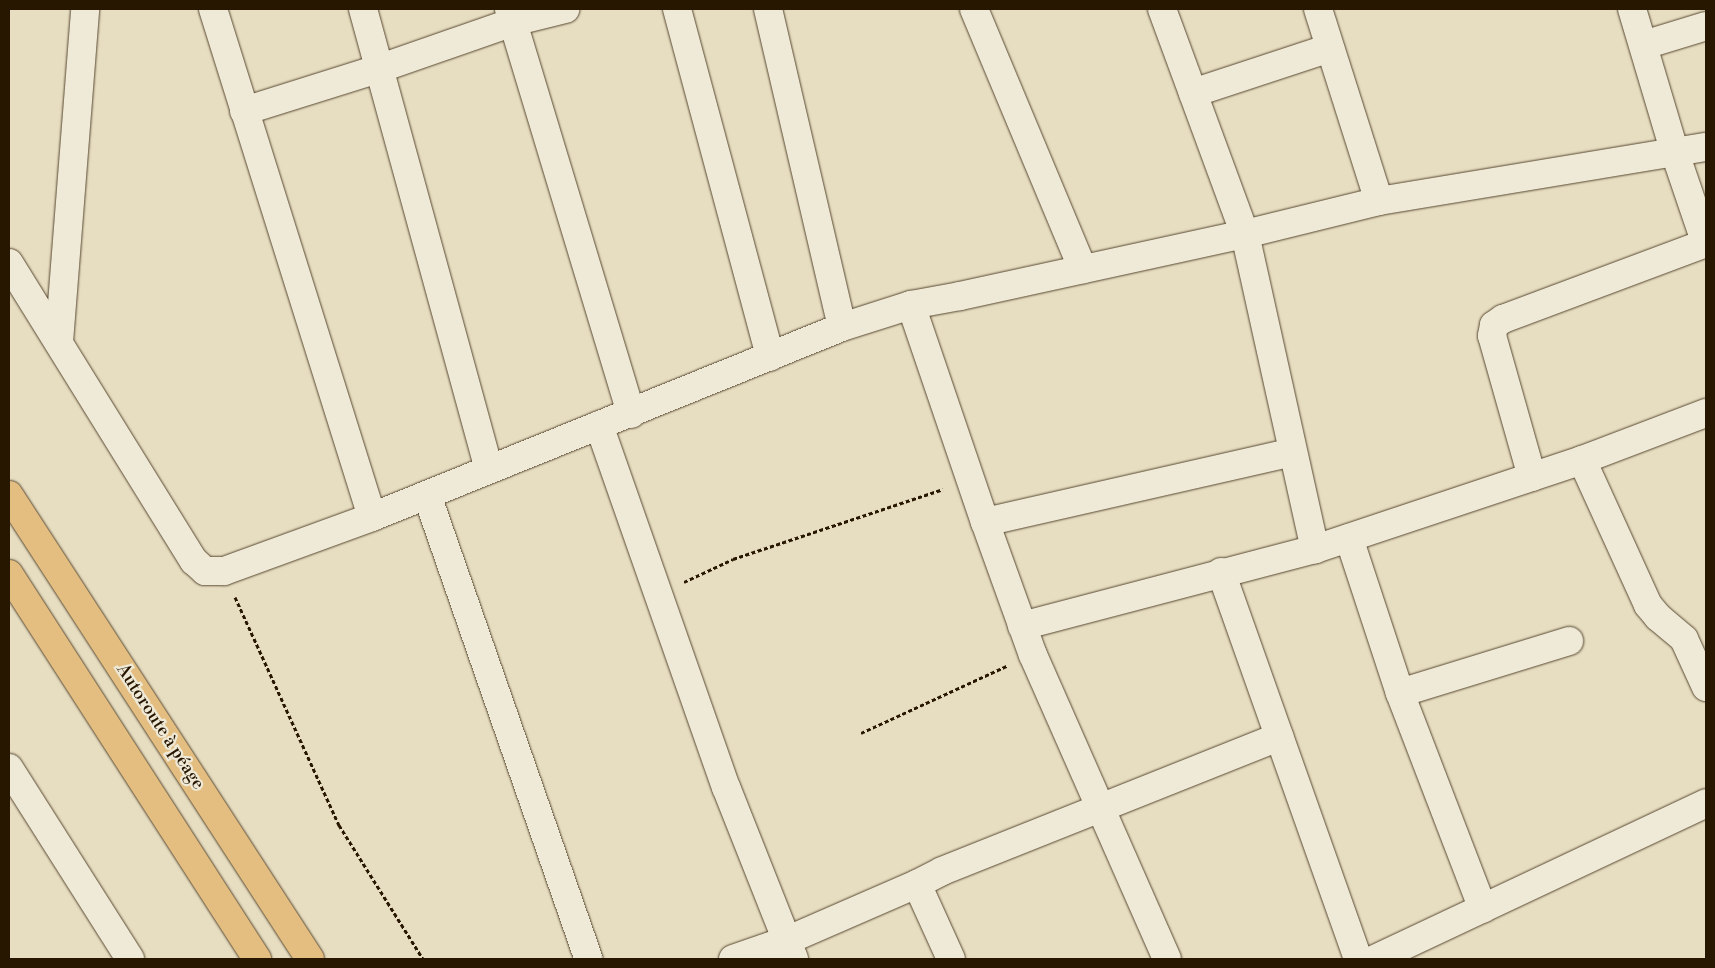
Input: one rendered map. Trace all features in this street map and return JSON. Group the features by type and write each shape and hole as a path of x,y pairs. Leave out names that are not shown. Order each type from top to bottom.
{"highway":[{"name":"Autoroute à péage","path":"9,495 310,959"},
{"path":"9,574 258,959"}],"street":[{"path":"59,342 85,9"},
{"path":"213,9 372,517"},
{"path":"363,9 381,68 489,469"},
{"path":"244,111 381,68 511,15 565,9"},
{"path":"677,9 770,357"},
{"path":"768,9 842,327"},
{"path":"974,9 1083,269"},
{"path":"1162,9 1245,234 1315,549"},
{"path":"1318,9 1379,201"},
{"path":"1532,476 1492,336 1494,325 1502,318 1706,243 1675,153 1632,9"},
{"path":"511,15 631,414"},
{"path":"1644,44 1706,26"},
{"path":"1193,92 1330,48"},
{"path":"9,263 194,561 214,571 372,517 599,425 631,414 842,327 911,305 1245,234 1379,201 1706,147"},
{"path":"911,305 984,522 1033,655 1102,806 1167,959"},
{"path":"1022,626 1221,572 1315,549 1582,460 1706,413"},
{"path":"599,425 726,788 791,950"},
{"path":"984,522 1292,452"},
{"path":"1582,460 1648,605 1658,617 1684,639 1704,675"},
{"path":"427,495 589,959"},
{"path":"1349,538 1400,692 1483,909"},
{"path":"1221,572 1358,959"},
{"path":"1400,692 1569,640"},
{"path":"733,959 791,950 942,871 1279,737"},
{"path":"9,770 130,959"},
{"path":"1375,959 1706,803"},
{"path":"917,884 951,959"}],"path":[{"path":"658,594 733,559 970,480"},
{"path":"214,571 339,825 423,959"},
{"path":"860,733 1033,655"}]}
